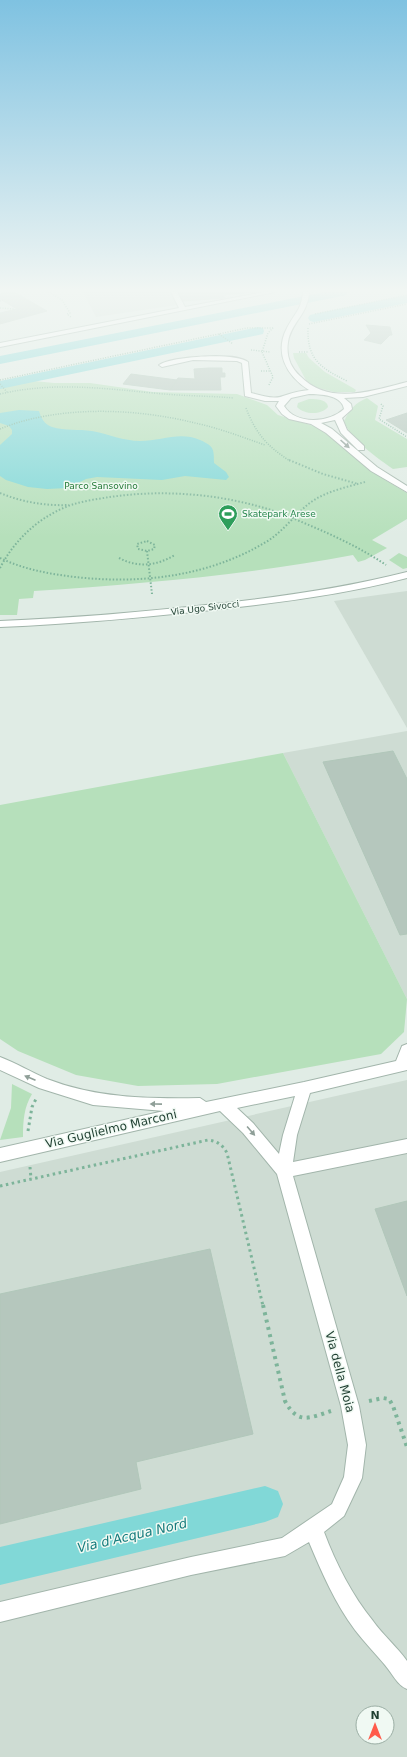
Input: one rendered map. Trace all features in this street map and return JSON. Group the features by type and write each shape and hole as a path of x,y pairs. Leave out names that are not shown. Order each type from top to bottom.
{"street":[{"path":"246,374 248,394 265,399 284,399 293,394 318,392"},
{"path":"293,374 305,385 318,392 337,396 362,395 407,384"},
{"path":"293,394 296,387 295,377"},
{"path":"347,404 362,395"},
{"path":"313,422 338,418 345,414 348,409 347,404 337,396"},
{"path":"284,399 280,406 285,413 297,419 313,422 329,431 365,462 407,490"},
{"path":"338,418 344,431 355,442 376,461 407,482"},
{"name":"Via Ugo Sivocci","path":"0,624 146,615 300,597 407,576"},
{"path":"404,1065 407,1050"},
{"name":"Via Guglielmo Marconi","path":"0,1064 44,1084 93,1099 153,1105 223,1104"},
{"name":"Via Guglielmo Marconi","path":"0,1155 223,1104 304,1088 404,1065"},
{"name":"Via della Moia","path":"284,1171 290,1135 304,1088"},
{"name":"Via della Moia","path":"0,1612 191,1566 285,1546 313,1529 338,1510 353,1478 357,1445 350,1406 284,1171 248,1128 223,1104"},
{"path":"284,1171 407,1146"},
{"path":"313,1529 340,1591 361,1623 401,1668 407,1679"}],"path":[{"path":"0,380 29,374"},
{"path":"334,374 351,384"},
{"path":"0,384 7,392"},
{"path":"0,394 39,386 78,385 156,393 238,398"},
{"path":"376,401 383,406 379,419 407,437"},
{"path":"245,405 249,419 266,445"},
{"path":"0,429 29,418 64,413 118,414 185,420 266,445 297,465 321,474 358,484"},
{"path":"0,558 36,570 72,577 124,580 150,578 195,571 240,557 268,542 312,501 335,490 368,481"},
{"path":"0,493 9,497 39,504 72,505 121,496 157,493 190,494 224,499 273,510 328,531 363,549 391,568"},
{"path":"0,568 3,560 16,543 31,528 72,505"},
{"path":"144,541 155,544 154,548 146,551 138,549 137,544 144,541"},
{"path":"146,551 152,594"},
{"path":"119,558 134,564 148,565 161,562 175,555"},
{"path":"28,1135 32,1107 37,1095"},
{"path":"0,1186 208,1140 220,1143 225,1147 227,1153 285,1400 290,1412 296,1417 302,1419 308,1417"},
{"path":"368,1402 383,1398 389,1399 394,1406 407,1447"}],"shaded area":[{"path":"407,591 407,728 334,601"},
{"path":"407,731 407,999 283,753"},
{"path":"407,1080 407,1757 0,1757 0,1172"}],"green space":[{"path":"303,374 328,374 356,390 355,392 334,392 315,387 307,382"},
{"name":"Parco Sansovino","path":"34,381 54,383 90,383 153,392 237,394 267,405 278,415 317,427 333,437 356,459 380,477 407,493 407,519 372,540 387,548 365,560 358,562 353,555 273,568 194,578 34,591 33,598 19,599 17,615 0,615 0,388"},
{"path":"367,398 378,406 375,420 407,439 407,467 393,469 357,441 347,428 344,421 348,413 356,404"},
{"path":"309,399 318,399 326,402 328,407 321,412 308,413 297,407 298,403"},
{"path":"399,553 407,557 407,568 403,569 389,560"},
{"path":"283,753 407,999 404,1032 381,1054 217,1084 138,1086 76,1075 18,1051 0,1039 0,805"},
{"path":"12,1084 32,1094 24,1114 23,1137 0,1140 11,1108"}],"water":[{"path":"19,410 39,411 43,420 52,427 92,431 128,440 148,441 178,436 193,437 211,446 214,454 214,463 226,472 229,477 226,480 185,476 162,480 97,477 86,479 68,488 47,489 28,487 6,480 0,476 0,445 12,434 12,430 9,426 0,423 0,413"}],"building":[{"path":"131,374 177,380 170,390 123,384"},
{"path":"194,374 225,374 225,377 220,377 221,390 170,390 178,378 195,379"},
{"path":"407,413 407,433 386,420"},
{"path":"393,751 407,779 407,934 400,935 323,762"},
{"path":"407,1201 407,1296 375,1209"},
{"path":"210,1249 253,1434 136,1462 141,1489 0,1524 0,1294"}],"waterway":[{"name":"Via d'Acqua Nord","path":"0,385 53,374"},
{"name":"Via d'Acqua Nord","path":"0,1566 265,1504"}],"place":[{"name":"Skatepark Arese","path":"228,531"}]}
